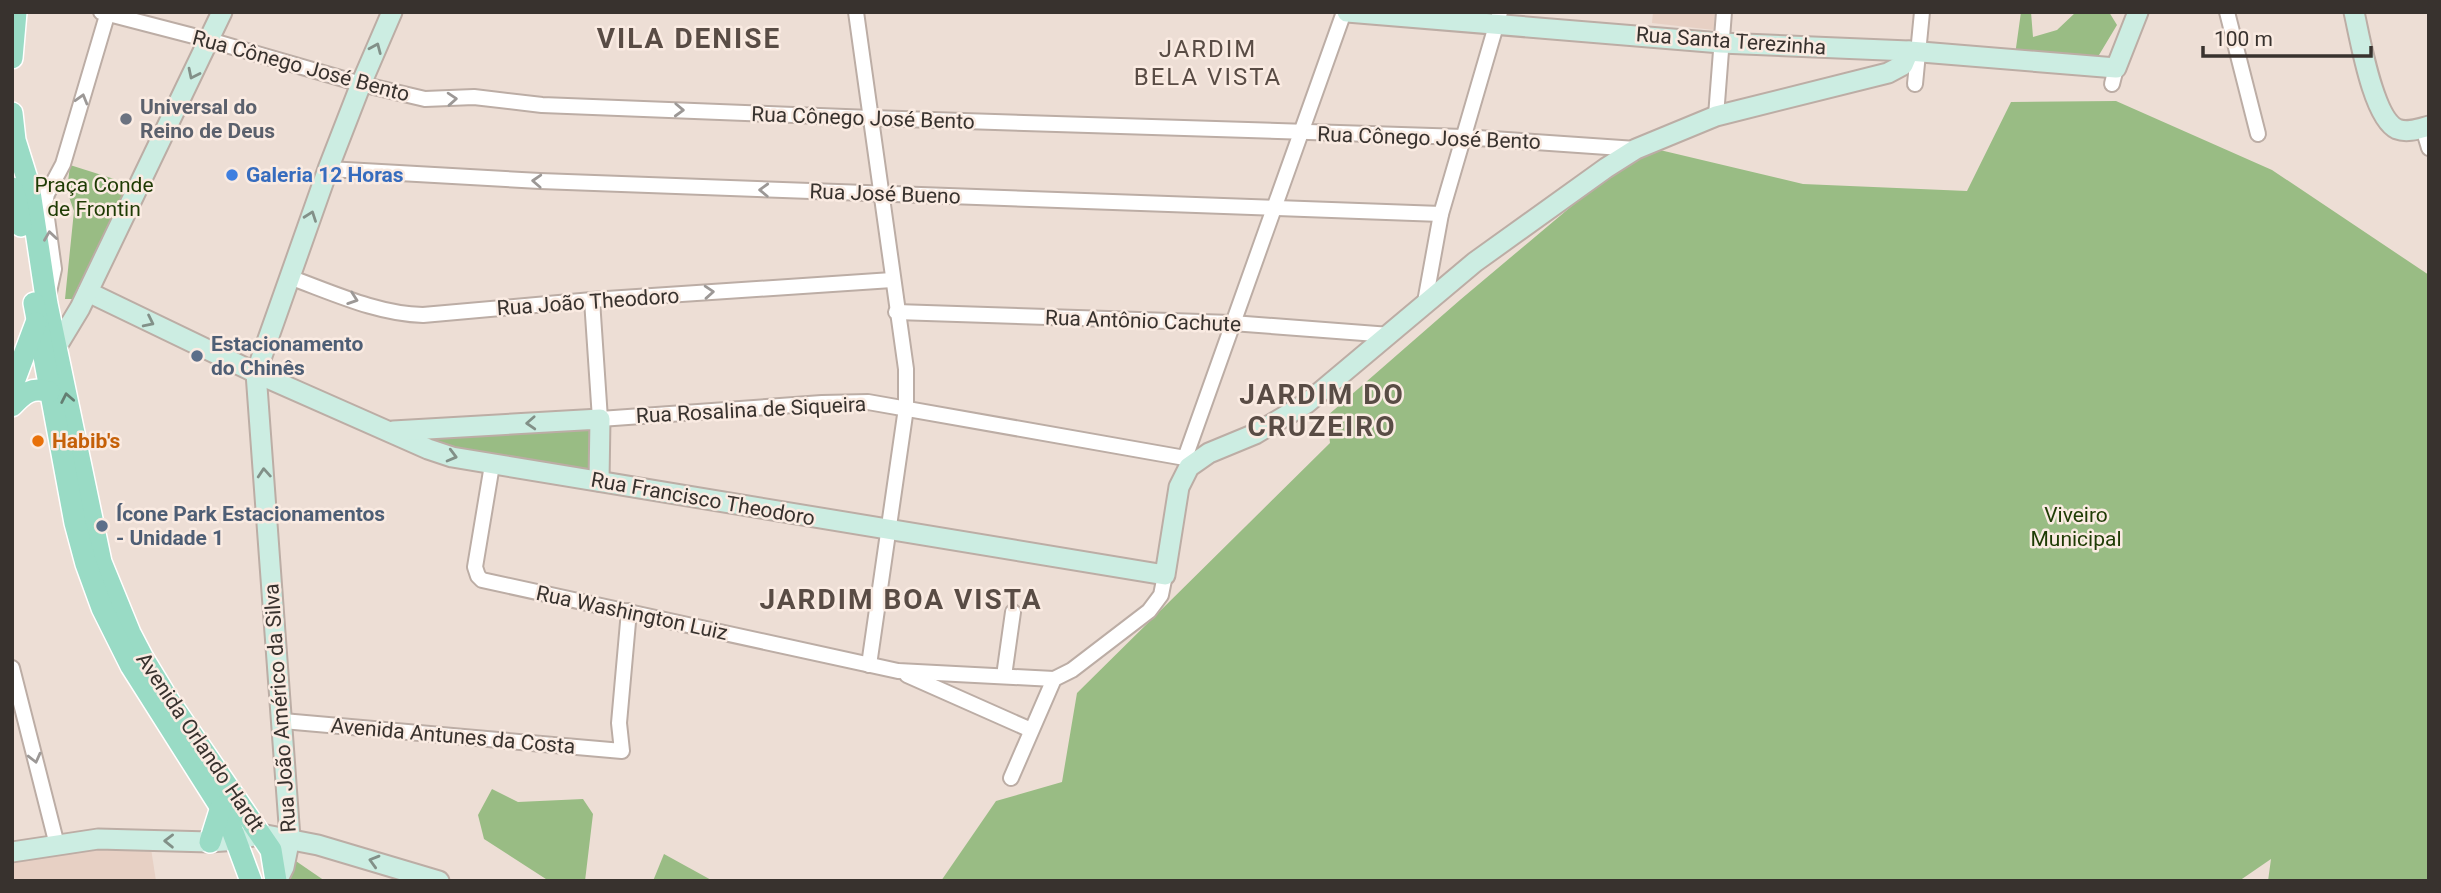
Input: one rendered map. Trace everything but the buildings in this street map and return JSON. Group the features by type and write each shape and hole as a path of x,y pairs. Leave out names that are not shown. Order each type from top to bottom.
{"main road":[{"path":"12,58 16,12"},
{"name":"Avenida Orlando Hardt","path":"12,113 18,154 18,202 42,313 48,392 86,564 103,608 131,666 221,807 255,877"},
{"path":"12,387 42,313"},
{"name":"Avenida Orlando Hardt","path":"42,313 58,348 95,541 121,612 143,658 169,701 271,850 277,881"},
{"path":"12,407 30,390 40,388 48,392"},
{"path":"210,842 221,807"}],"street":[{"path":"44,366 58,348 88,292 222,12"},
{"name":"Rua João Américo da Silva","path":"277,881 284,867 290,838 256,373 328,169 392,12"},
{"path":"856,12 906,369 906,408 869,665"},
{"path":"1010,778 1054,680 1072,670 1149,611 1161,595 1186,463 1232,323 1345,12"},
{"name":"Rua Santa Terezinha","path":"1345,12 1498,18 1721,43 1914,52 2114,76 2138,12"},
{"path":"1716,116 1724,12"},
{"path":"1915,84 1914,52 1922,12"},
{"path":"2227,12 2258,134"},
{"path":"2354,12 2378,107 2387,122 2397,129 2408,131 2426,127 2429,148"},
{"path":"42,313 54,269 45,204 47,194 63,164 105,13"},
{"name":"Rua Cônego José Bento","path":"105,13 361,84 425,99 474,97 542,105 1462,137 1636,149"},
{"path":"1425,302 1441,214 1498,18"},
{"path":"1186,463 1255,434 1307,403 1390,335 1425,302 1546,210 1636,149 1716,116 1888,73 1903,65 1914,52"},
{"path":"20,186 47,179 63,164"},
{"name":"Rua José Bueno","path":"328,169 554,181 1441,214"},
{"name":"Rua João Theodoro","path":"289,277 405,314 892,280"},
{"name":"Rua Francisco Theodoro","path":"88,292 256,373 452,457 1165,575"},
{"path":"592,300 600,419 600,481"},
{"name":"Rua Antônio Cachute","path":"897,312 1232,323 1390,335"},
{"name":"Rua Rosalina de Siqueira","path":"388,431 867,402 1186,463"},
{"name":"Rua Washington Luiz","path":"492,465 475,567 478,576 488,583 898,671 1054,680"},
{"name":"Avenida Antunes da Costa","path":"283,721 622,751 619,723 628,611"},
{"path":"1004,676 1013,612"},
{"path":"12,668 15,693 57,845"},
{"name":"Rua Washington Luiz","path":"898,671 1031,730"},
{"path":"12,852 98,839 210,842 237,840 261,834 290,838 439,881"}],"shaded area":[{"path":"1653,12 1715,12 1714,30 1652,23"},
{"path":"150,842 156,881 12,881 12,854"}],"green space":[{"path":"2021,12 2031,12 2033,37 2057,30 2076,12 2109,12 2117,25 2096,60 2015,55"},
{"name":"Viveiro Municipal","path":"2116,101 2272,170 2429,275 2429,881 2268,881 2271,859 2239,881 941,881 996,801 1062,782 1077,693 1330,443 1327,416 1643,146 1803,184 1967,191 2011,102"},
{"name":"Praça Conde de Frontin","path":"70,165 130,184 90,262 77,299 65,299 74,211 67,191"},
{"path":"592,429 589,473 436,445 436,437"},
{"path":"492,789 518,802 583,799 593,814 585,881 549,881 484,839 478,815"},
{"path":"664,854 713,881 653,881"},
{"path":"290,857 325,881 289,881"}],"place":[{"name":"Universal do Reino de Deus","path":"126,119"},
{"name":"Galeria 12 Horas","path":"232,175"},
{"name":"Estacionamento do Chinês","path":"197,356"},
{"name":"Habib's","path":"38,441"},
{"name":"Ícone Park Estacionamentos - Unidade 1","path":"102,526"}],"district":[{"name":"VILA DENISE","path":"689,38"},
{"name":"JARDIM BELA VISTA","path":"1208,63"},
{"name":"JARDIM DO CRUZEIRO","path":"1322,410"},
{"name":"JARDIM BOA VISTA","path":"901,599"}]}
